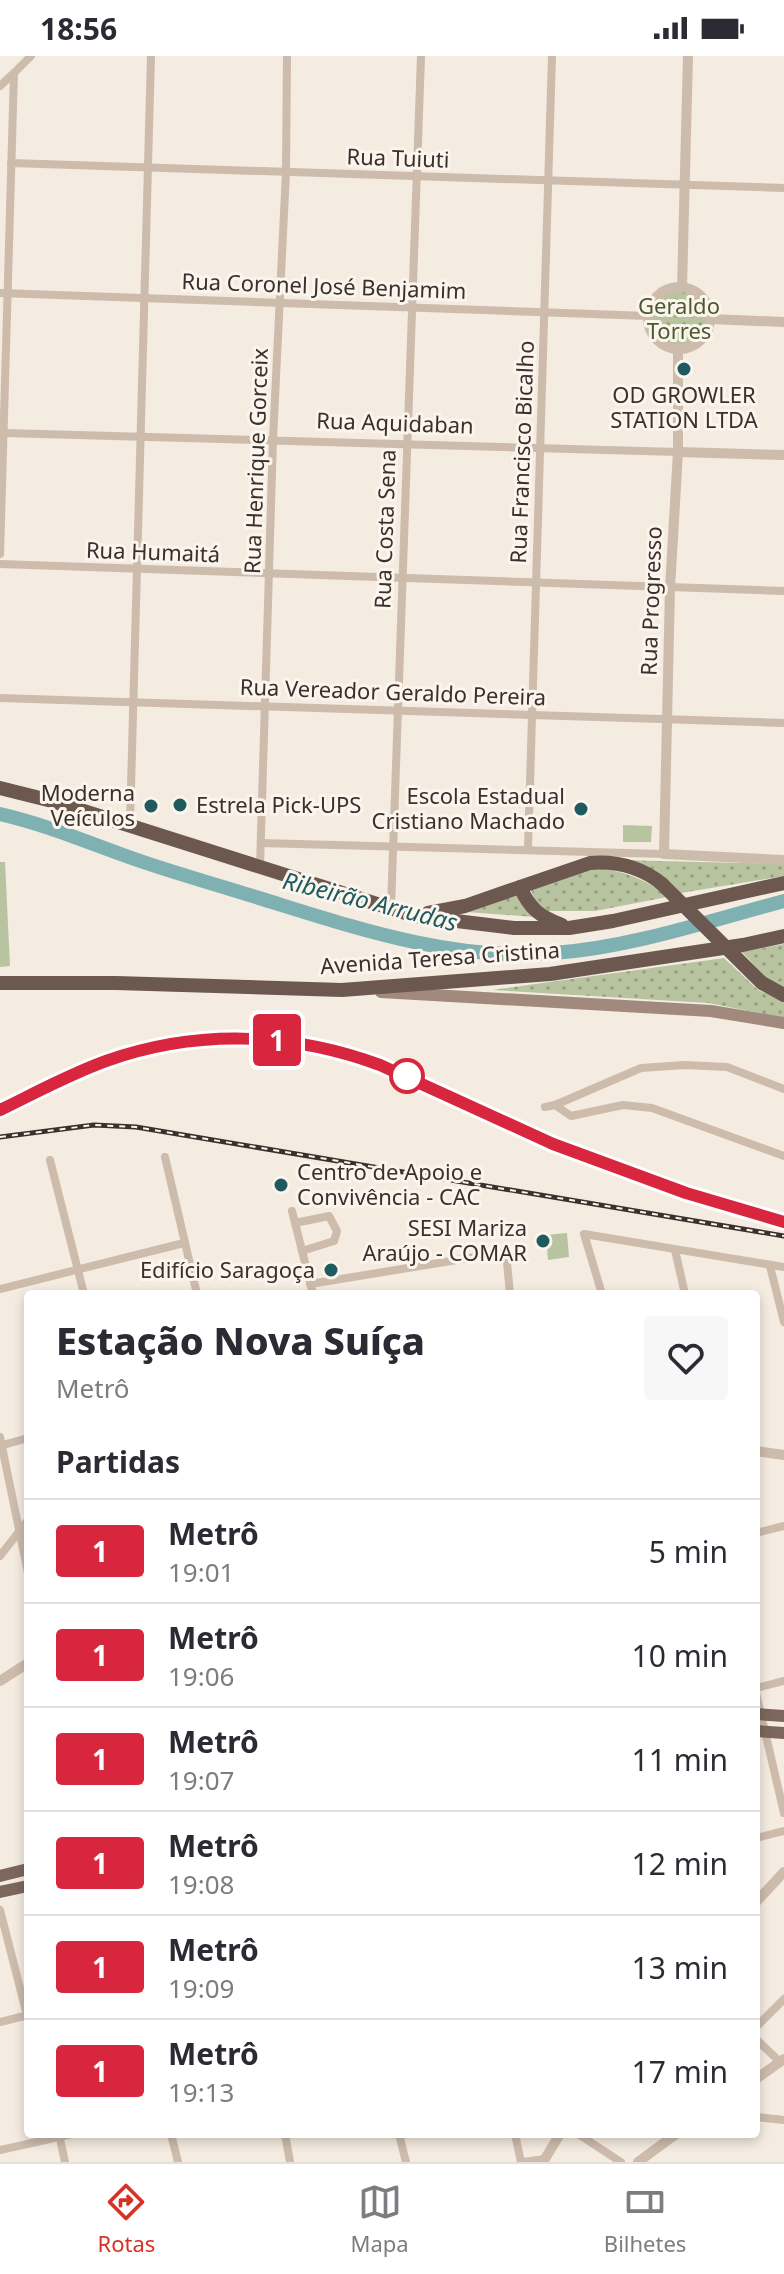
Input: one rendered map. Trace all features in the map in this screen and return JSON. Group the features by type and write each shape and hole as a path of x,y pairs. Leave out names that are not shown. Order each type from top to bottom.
{"highway":[{"path":"0,788 130,824 260,866"},
{"path":"415,916 465,906 590,863 608,862 642,871 662,884 762,983 784,995"},
{"name":"Avenida Teresa Cristina","path":"260,866 415,916 514,928 569,928 613,921 784,883"},
{"path":"520,887 533,911 569,928"},
{"name":"Avenida Teresa Cristina","path":"0,983 342,990 550,974 784,936"}],"main road":[{"path":"342,990 530,998 711,1011 784,1023"},
{"path":"760,1714 784,1716"},
{"path":"760,1731 784,1733"},
{"path":"0,1876 24,1870"},
{"path":"0,1892 24,1887"}],"street":[{"path":"0,86 31,56"},
{"path":"130,824 151,56"},
{"name":"Rua Henrique Gorceix","path":"260,866 273,439 286,172 287,56"},
{"name":"Rua Costa Sena","path":"391,908 421,56"},
{"name":"Rua Francisco Bicalho","path":"528,849 552,56"},
{"path":"682,287 688,56"},
{"path":"0,554 5,433 4,293 14,73"},
{"name":"Rua Tuiuti","path":"11,163 784,188"},
{"path":"682,287 702,298 710,319 708,329 699,341 686,349 678,349 656,339 651,332 648,316 653,301 659,295 665,290 682,287"},
{"name":"Rua Coronel José Benjamim","path":"4,293 648,316"},
{"path":"710,319 784,322"},
{"name":"Rua Progresso","path":"664,854 670,588 678,452 678,349"},
{"name":"Rua Aquidaban","path":"5,433 784,455"},
{"name":"Rua Humaitá","path":"0,564 784,591"},
{"name":"Rua Vereador Geraldo Pereira","path":"0,698 784,723"},
{"path":"261,843 528,849 784,860"},
{"path":"784,1089 727,1067 685,1065 641,1068 550,1106 571,1116 623,1105 652,1108 784,1156"},
{"path":"165,1157 196,1290"},
{"path":"50,1160 83,1290"},
{"path":"292,1211 312,1289 506,1252 510,1290"},
{"path":"295,1223 329,1216 337,1231 330,1244 302,1251"},
{"path":"601,1290 584,1234 784,1267"},
{"path":"0,1289 184,1243"},
{"path":"675,1250 684,1290"},
{"path":"770,1266 784,1322"},
{"path":"24,1439 1,1443 24,1556"},
{"path":"760,1452 784,1455"},
{"path":"0,1556 24,1524"},
{"path":"760,1532 784,1526"},
{"path":"0,1681 24,1666"},
{"path":"760,1689 784,1681"},
{"path":"760,1731 784,1813"},
{"path":"760,1837 784,1831"},
{"path":"760,1898 784,1872"},
{"path":"0,1910 24,2001"},
{"path":"760,2023 784,1999"},
{"path":"0,2022 24,2017"},
{"path":"760,2042 782,2060 760,2076"},
{"path":"760,2117 784,2120"},
{"path":"0,2150 51,2138"},
{"path":"59,2138 65,2162"},
{"path":"172,2138 178,2162"},
{"path":"286,2138 290,2162"},
{"path":"400,2138 406,2162"},
{"path":"516,2138 522,2162 544,2160 558,2138"},
{"path":"584,2138 621,2162"},
{"path":"638,2162 671,2138"}],"green space":[{"name":"Geraldo Torres","path":"679,290 690,292 699,299 706,308 706,330 699,339 690,346 679,348 668,346 659,339 652,330 650,319 652,308 659,299 668,292"},
{"path":"623,825 652,826 651,842 623,842"},
{"path":"618,860 784,864 784,876 681,893"},
{"path":"0,862 5,862 10,966 0,967"},
{"path":"585,867 629,875 648,883 667,897 595,911 547,911 536,902 530,888"},
{"path":"519,893 535,917 466,912"},
{"path":"784,944 784,988 766,978 742,952"},
{"path":"724,958 758,990 784,1001 784,1018 708,1003 492,990"},
{"path":"567,1233 569,1257 548,1260 546,1235"}],"waterway":[{"name":"Ribeirão Arrudas","path":"0,814 367,931 479,952 516,954 583,950 670,932 784,901"}],"railway":[{"path":"0,1110 79,1072 140,1051 174,1043 209,1040 277,1041 312,1046 380,1065 553,1144 728,1207 784,1222"},
{"path":"0,1137 94,1125 136,1127 784,1236"}],"metro line":[{"name":"1","path":"0,1110 103,1062 141,1050 181,1041 238,1037 297,1041 351,1054 380,1065 553,1144 602,1163 728,1207 784,1222"}],"place":[{"name":"OD GROWLER STATION LTDA","path":"684,369"},
{"name":"Estrela Pick-UPS","path":"180,805"},
{"name":"Moderna Veículos","path":"151,806"},
{"name":"Escola Estadual Cristiano Machado","path":"581,809"},
{"name":"Centro de Apoio e Convivência - CAC","path":"281,1185"},
{"name":"SESI Mariza Araújo - COMAR","path":"543,1241"},
{"name":"Edifício Saragoça","path":"331,1270"}]}
